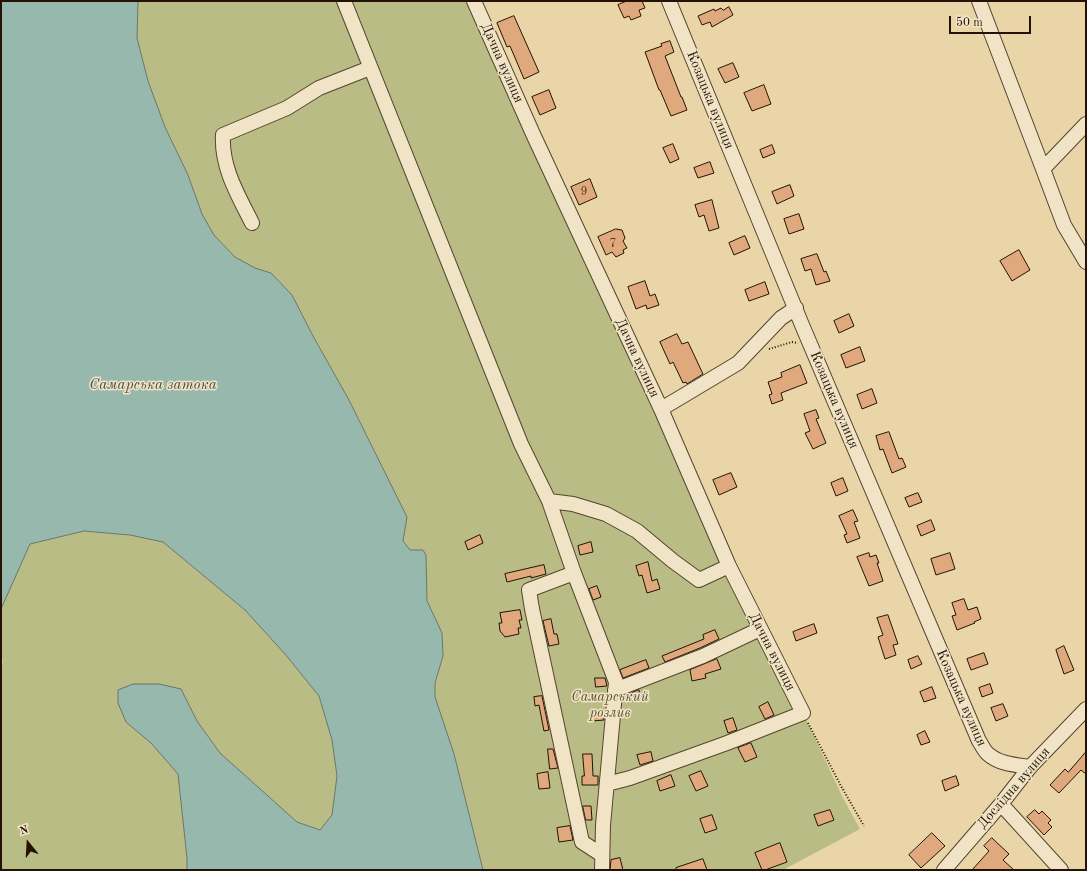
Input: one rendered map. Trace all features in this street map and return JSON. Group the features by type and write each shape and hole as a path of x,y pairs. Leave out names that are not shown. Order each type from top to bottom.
{"street":[{"path":"344,1 521,444 549,502 574,573 616,682 607,784 602,870"},
{"name":"Дачна вулиця","path":"474,1 533,134 661,409 730,566 760,630 803,713"},
{"name":"Козацька вулиця","path":"669,1 812,348 979,741 987,754 998,760 1030,767"},
{"path":"979,1 1064,225 1086,262"},
{"path":"252,223 231,181 222,145 222,135 286,108 319,88 370,68"},
{"path":"1043,169 1086,124"},
{"path":"661,409 738,363 781,318 796,308"},
{"path":"549,502 573,504 606,514 637,531 673,561 699,580 730,566"},
{"path":"574,573 529,590 582,842 602,855"},
{"path":"615,690 703,656 760,630"},
{"name":"Дослідна вулиця","path":"944,870 1001,804 1030,767 1086,709"},
{"path":"607,784 630,778 727,743 803,713"},
{"path":"1001,804 1061,870"}],"path":[{"path":"751,351 765,350 792,342 812,348"},
{"path":"803,713 840,786 864,826"}],"green space":[{"name":"Самарський розлив","path":"138,1 468,1 665,436 803,713 843,798 860,829 783,870 483,870 454,754 435,697 435,683 443,656 442,633 427,601 426,555 423,550 410,550 403,541 407,517 349,400 292,295 271,273 255,268 235,257 214,235 202,214 188,175 165,127 148,81 137,38"},
{"path":"84,531 130,535 163,542 245,610 285,654 319,696 332,740 337,776 332,815 320,830 297,822 220,753 197,721 181,689 126,722 151,743 178,774 187,870 1,870 1,668 3,661 1,656 1,609 30,544"}],"water":[{"name":"Самарська затока","path":"1,1 138,1 137,38 148,81 165,127 188,175 202,214 214,235 235,257 255,268 271,273 292,295 349,400 407,517 403,541 410,550 423,550 426,555 427,601 442,633 443,656 435,683 435,697 454,754 483,870 187,870 178,774 151,743 126,722 118,703 118,690 133,684 159,684 181,689 197,721 220,753 297,822 320,830 332,815 337,776 332,740 319,696 285,654 245,610 163,542 130,535 84,531 30,544 1,609"}],"building":[{"path":"627,1 642,1 645,8 639,10 641,16 631,20 629,16 624,18 618,5"},
{"path":"729,7 733,15 712,27 710,22 702,25 698,16 714,9 715,11 721,8 723,10"},
{"path":"514,16 539,72 524,79 510,46 507,47 497,23"},
{"path":"670,41 674,52 665,56 687,110 671,116 659,90 645,52 662,46 661,44"},
{"path":"733,63 739,77 725,83 718,69"},
{"path":"764,85 771,104 752,111 744,93"},
{"path":"549,90 556,108 540,115 532,97"},
{"path":"673,144 679,159 670,163 663,148"},
{"path":"772,145 775,153 763,158 760,150"},
{"path":"710,162 714,173 698,178 694,168"},
{"path":"590,179 597,197 579,205 571,187"},
{"path":"790,185 794,196 777,204 772,192"},
{"path":"712,200 719,228 709,231 704,215 699,217 695,205"},
{"path":"799,214 804,229 789,234 784,219"},
{"path":"616,229 622,230 625,238 623,241 627,248 623,250 624,253 616,257 612,252 606,255 598,237"},
{"path":"745,236 750,248 734,255 729,243"},
{"path":"1019,250 1030,270 1012,281 1000,261"},
{"path":"817,254 824,272 826,271 830,281 816,285 811,269 805,271 801,259"},
{"path":"645,281 650,296 655,294 659,305 647,309 646,305 636,309 628,287"},
{"path":"765,282 769,294 749,301 745,290"},
{"path":"849,314 854,326 839,333 834,321"},
{"path":"677,334 682,344 688,342 703,374 687,384 686,382 683,383 673,362 670,364 660,342"},
{"path":"860,347 865,361 846,368 841,355"},
{"path":"800,365 807,383 781,393 783,400 772,404 769,395 772,394 768,382 782,377 781,373"},
{"path":"872,389 877,403 862,409 857,395"},
{"path":"816,410 819,418 816,419 826,443 813,449 805,433 810,431 804,414"},
{"path":"889,432 899,459 902,458 906,467 892,473 883,449 880,450 876,436"},
{"path":"731,473 737,487 719,495 713,480"},
{"path":"843,478 848,491 836,496 831,483"},
{"path":"918,493 922,502 909,507 905,498"},
{"path":"853,510 858,521 854,522 860,538 847,543 844,535 847,534 839,516"},
{"path":"931,520 935,530 921,536 917,526"},
{"path":"480,535 483,543 468,550 465,542"},
{"path":"591,542 593,552 580,555 578,546"},
{"path":"869,553 870,557 876,555 883,581 869,586 857,557"},
{"path":"950,553 955,569 936,575 931,559"},
{"path":"648,562 652,581 657,579 660,589 647,593 642,575 639,576 636,566"},
{"path":"544,565 546,574 507,582 505,574"},
{"path":"597,586 601,597 593,600 589,589"},
{"path":"964,599 968,610 977,607 981,619 957,630 952,616 956,615 952,603"},
{"path":"520,610 522,620 519,620 521,628 518,628 519,634 505,637 500,631 499,623 502,623 500,613"},
{"path":"888,615 898,644 893,645 896,655 885,659 878,637 883,635 877,618"},
{"path":"551,619 554,634 557,634 559,644 549,646 543,621"},
{"path":"814,624 817,633 796,641 793,632"},
{"path":"715,630 719,639 665,662 662,656 704,639 703,635"},
{"path":"1064,646 1074,670 1064,674 1056,650"},
{"path":"984,653 988,664 971,670 967,659"},
{"path":"918,656 922,664 911,669 908,660"},
{"path":"717,659 721,669 705,674 706,678 692,681 690,670"},
{"path":"646,660 649,668 623,678 620,670"},
{"path":"595,678 605,678 607,686 596,687"},
{"path":"990,684 993,693 982,697 979,688"},
{"path":"932,687 936,698 924,702 920,692"},
{"path":"639,690 640,699 631,701 629,694"},
{"path":"542,696 549,730 544,731 539,705 535,706 534,697"},
{"path":"768,702 774,715 765,719 759,707"},
{"path":"1003,704 1008,716 996,721 991,708"},
{"path":"591,712 604,712 604,720 592,721"},
{"path":"733,718 737,730 728,733 724,721"},
{"path":"925,731 930,742 921,745 917,735"},
{"path":"751,743 757,757 745,762 738,748"},
{"path":"548,749 553,749 558,768 550,769"},
{"path":"651,752 653,761 640,765 637,755"},
{"path":"1086,752 1086,774 1081,770 1059,793 1050,785 1065,769 1068,772"},
{"path":"583,754 592,754 593,776 598,776 598,785 582,785 582,776 584,776"},
{"path":"701,771 708,786 696,791 689,776"},
{"path":"548,772 550,788 539,789 537,774"},
{"path":"671,775 675,786 660,791 657,781"},
{"path":"956,776 959,785 945,791 942,781"},
{"path":"583,806 591,806 592,820 586,820"},
{"path":"830,810 834,820 818,826 814,815"},
{"path":"1035,810 1039,814 1042,811 1051,820 1048,823 1052,827 1044,835 1027,817"},
{"path":"712,815 717,829 705,833 700,819"},
{"path":"570,826 573,840 559,842 557,828"},
{"path":"932,833 945,846 921,868 909,855"},
{"path":"992,838 1009,854 1003,860 1014,870 972,870 989,851 984,846"},
{"path":"780,843 787,862 762,870 755,853"},
{"path":"620,858 623,870 610,870 611,860"},
{"path":"703,859 707,870 676,870 676,868"}]}
